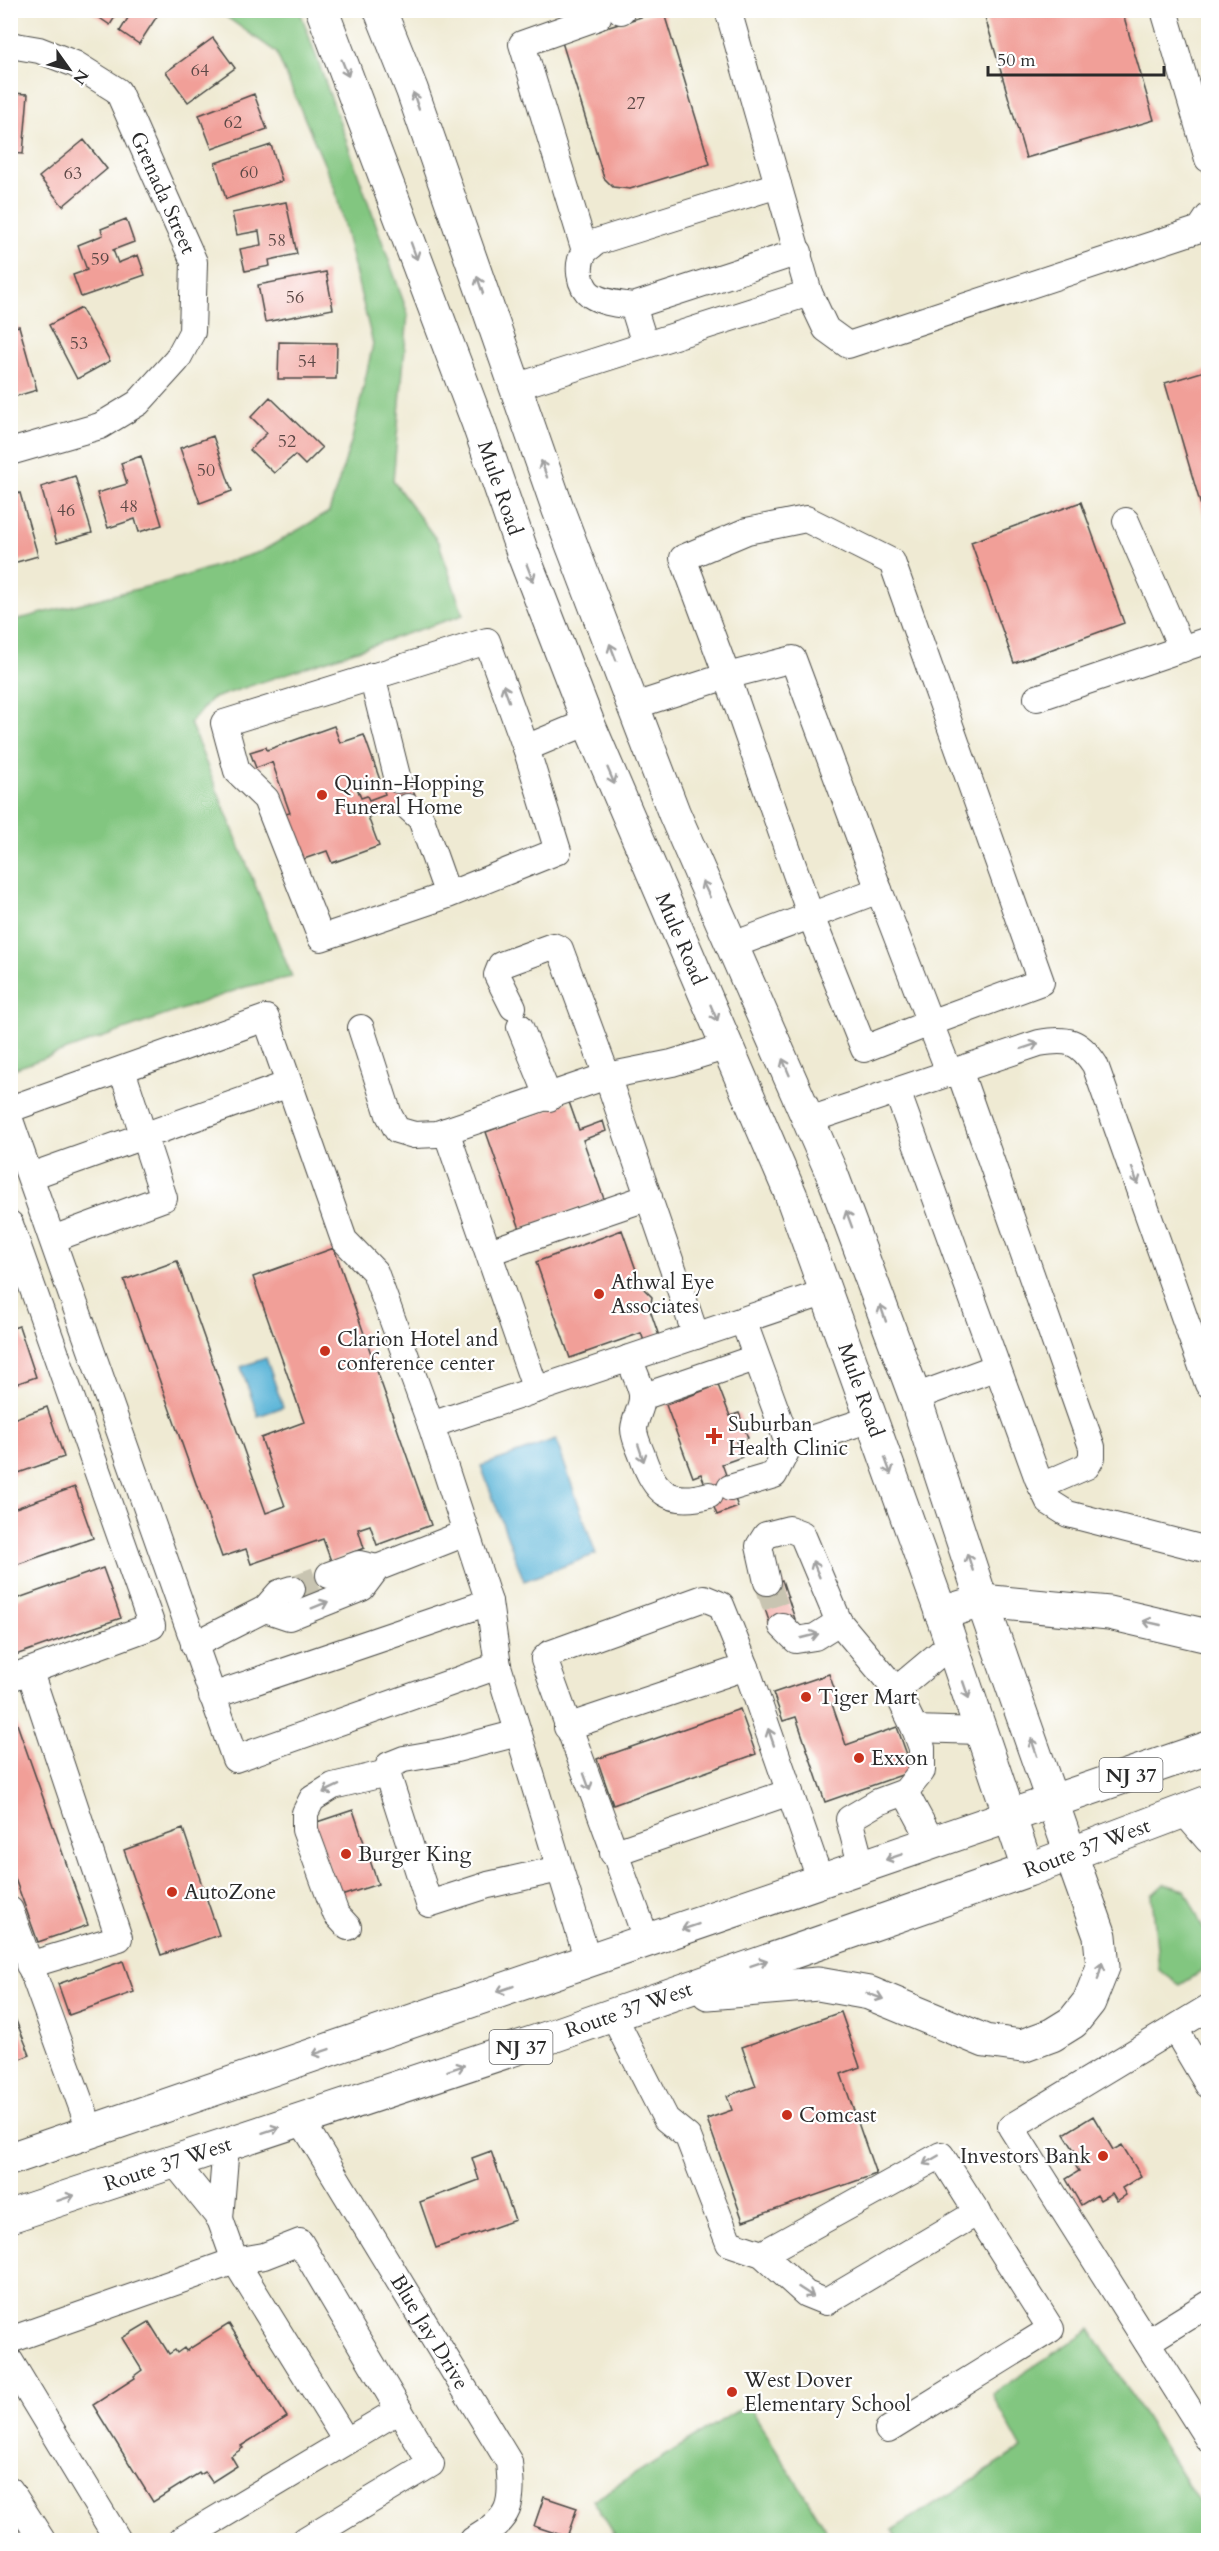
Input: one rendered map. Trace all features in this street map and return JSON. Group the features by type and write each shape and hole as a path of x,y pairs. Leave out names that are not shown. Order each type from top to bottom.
{"highway":[{"path":"946,1629 982,1601 1109,1613 1209,1636"},
{"name":"NJ 37","path":"13,2152 91,2132 1209,1748"},
{"name":"Route 37 West","path":"10,2216 613,2015 659,1997 1071,1855 1196,1807"},
{"path":"659,1997 818,1984 869,1993 985,2041 1022,2046 1052,2035 1073,2022 1089,2002 1103,1967 1100,1936 1071,1855"}],"main road":[{"name":"Mule Road","path":"380,10 412,90 578,562 695,864 733,945 832,1174 915,1396 982,1601 1071,1855"},
{"name":"Mule Road","path":"326,12 473,410 523,554 588,722 791,1195 946,1629 1028,1870"},
{"path":"588,722 634,706"},
{"path":"767,1138 809,1120"},
{"path":"826,1292 869,1274"}],"street":[{"path":"728,10 809,293 826,329 848,345 1200,229 1209,217"},
{"path":"1164,10 1209,159"},
{"path":"585,251 522,44 614,13"},
{"name":"Grenada Street","path":"10,45 39,50 75,63 118,91 194,262 192,332 177,360 138,403 100,426 10,452"},
{"path":"778,185 596,242 585,251 580,265 581,281 591,294 611,303 633,306 799,252"},
{"path":"515,387 809,293"},
{"path":"633,306 645,344"},
{"path":"806,519 892,562 1041,982 864,1049 810,915 727,676 683,558 747,531 806,519"},
{"path":"1125,521 1182,649"},
{"path":"1037,698 1209,640"},
{"path":"487,641 526,748 558,851 447,895 321,938 266,799 237,771 224,723 487,641"},
{"path":"634,706 727,676 793,660 930,1023 961,1070 1092,1447 1092,1457 1087,1466 1041,1486"},
{"path":"372,676 398,780"},
{"path":"526,748 588,722"},
{"path":"408,807 421,819 447,895"},
{"path":"733,945 879,890"},
{"path":"549,1098 517,1017 497,975 501,965 553,946 560,949 607,1076 696,1336"},
{"path":"10,1109 266,1018 344,1240 375,1272 431,1425 489,1602 498,1666 588,1961"},
{"path":"361,1028 389,1115 397,1130 414,1135 437,1134 549,1098 607,1076 672,1063 728,1046"},
{"path":"809,1120 1040,1043 1062,1039 1085,1049 1095,1065 1209,1384"},
{"path":"53,1239 164,1198 122,1070"},
{"path":"31,1176 143,1134 289,1084"},
{"path":"897,1091 1041,1486 1049,1502 1068,1514 1209,1550"},
{"path":"10,1120 236,1759 498,1666"},
{"path":"446,1131 536,1389"},
{"path":"489,1252 649,1197"},
{"path":"10,1224 152,1626 20,1675 119,1938 30,1965"},
{"path":"431,1425 826,1292"},
{"path":"743,1320 789,1446"},
{"path":"629,1358 642,1397 635,1417 634,1432 645,1466 656,1488 680,1499 694,1499 774,1475 789,1446 871,1419"},
{"path":"642,1397 755,1358"},
{"path":"915,1396 997,1367"},
{"path":"767,1582 759,1546 766,1535 789,1529 802,1534 839,1622 896,1690 922,1748 922,1771 905,1792 878,1802 849,1819 862,1868"},
{"path":"265,1609 289,1617 362,1588 377,1568 466,1533"},
{"path":"329,1575 359,1564 377,1568"},
{"path":"194,1645 265,1609 279,1593 292,1589"},
{"path":"647,1941 544,1659 549,1654 704,1598 721,1605 746,1667 821,1882"},
{"path":"212,1696 489,1602"},
{"path":"782,1626 796,1640 815,1637 839,1622"},
{"path":"896,1690 946,1629"},
{"path":"567,1726 746,1667"},
{"path":"915,1729 980,1731"},
{"path":"518,1733 445,1752 404,1759 389,1766 387,1773 429,1904 488,1885 560,1869"},
{"path":"348,1927 336,1914 305,1830 305,1813 312,1799 333,1786 387,1773"},
{"path":"613,1853 790,1792"},
{"path":"905,1792 933,1844"},
{"path":"1196,1807 1209,1840"},
{"path":"10,1910 91,2132"},
{"path":"1209,2008 1011,2127 1209,2439"},
{"path":"613,2015 666,2119 688,2137 729,2243 762,2253 806,2294 826,2301 978,2212"},
{"path":"1175,2029 1209,2085"},
{"path":"1026,2118 1103,2242"},
{"name":"Blue Jay Drive","path":"301,2120 509,2462 512,2491 510,2504 500,2522 473,2541"},
{"path":"220,2219 226,2145"},
{"path":"762,2253 941,2155 1052,2329 888,2430"},
{"path":"174,2162 220,2219 235,2260 346,2442"},
{"path":"10,2340 235,2260 264,2256 300,2242 431,2464 305,2541"},
{"path":"1147,2342 1209,2304"},
{"path":"10,2361 118,2541"},
{"path":"182,2541 399,2410"},
{"path":"10,2490 42,2541"}],"green space":[{"path":"218,11 300,11 408,314 393,481 439,543 463,615 211,699 190,723 292,977 245,987 11,1070 11,621 169,581 262,551 329,512 352,439 373,344 335,189 276,52"},
{"path":"1164,1884 1185,1890 1208,1939 1201,1972 1180,1985 1159,1970 1152,1895"},
{"path":"1090,2329 1208,2517 1208,2540 899,2540 892,2530 1022,2449 992,2394"},
{"path":"748,2404 832,2540 618,2540 593,2500"}],"water":[{"path":"266,1358 283,1407 258,1416 241,1367"},
{"path":"556,1440 596,1554 524,1581 481,1466"}],"building":[{"path":"92,10 161,10 139,44 120,31 128,18 118,12 110,25 91,12"},
{"path":"663,10 710,164 630,189 613,187 604,178 562,42"},
{"path":"983,10 1122,10 1154,120 1026,158"},
{"path":"213,38 235,68 188,102 166,72"},
{"path":"10,93 28,94 23,154 10,153"},
{"path":"254,94 267,129 212,149 199,115"},
{"path":"84,140 107,169 63,206 39,177"},
{"path":"271,145 282,181 226,199 215,163"},
{"path":"286,202 297,254 269,260 270,266 245,271 240,249 261,245 259,231 237,235 232,213"},
{"path":"126,219 134,242 113,250 118,263 138,255 145,275 81,297 73,275 87,270 78,245 103,235 101,229"},
{"path":"326,272 333,309 265,322 258,285"},
{"path":"81,308 110,361 77,379 49,325"},
{"path":"19,326 37,390 10,398 10,328"},
{"path":"279,342 337,343 336,379 278,379"},
{"path":"1208,370 1208,530 1165,383"},
{"path":"270,397 322,448 305,465 295,455 274,473 250,450 267,433 251,417"},
{"path":"213,436 232,491 200,503 180,448"},
{"path":"141,456 162,525 139,532 135,519 108,528 97,493 127,484 121,463"},
{"path":"75,476 92,533 57,543 41,487"},
{"path":"20,493 38,556 10,564 10,496"},
{"path":"1081,502 1124,623 1014,663 971,542"},
{"name":"Quinn-Hopping Funeral Home","path":"334,726 340,743 364,735 380,780 357,788 361,798 367,796 369,800 385,794 382,786 408,777 418,804 391,813 388,805 374,810 375,814 368,817 379,846 332,863 327,851 301,860 285,814 290,813 272,762 256,768 250,752 266,747 267,750"},
{"path":"569,1102 579,1130 603,1121 606,1131 583,1140 604,1199 520,1229 486,1132"},
{"name":"Athwal Eye Associates","path":"622,1230 642,1287 652,1297 650,1310 659,1336 644,1341 641,1333 570,1358 536,1262"},
{"name":"Clarion Hotel and conference center","path":"334,1248 431,1525 377,1545 370,1525 358,1529 364,1548 331,1561 323,1539 251,1564 246,1549 222,1557 124,1280 177,1261 266,1513 285,1506 261,1438 304,1422 253,1277"},
{"path":"19,1326 36,1377 10,1386 10,1329"},
{"path":"718,1385 730,1416 739,1413 748,1438 736,1442 742,1457 722,1464 738,1507 717,1515 701,1474 693,1477 666,1405"},
{"path":"47,1407 64,1457 10,1476 10,1420"},
{"path":"75,1487 93,1538 10,1567 10,1510"},
{"path":"103,1568 121,1618 10,1657 10,1601"},
{"path":"782,1580 795,1619 771,1627 758,1588"},
{"name":"Exxon","path":"829,1674 839,1702 832,1704 846,1745 897,1727 913,1771 825,1802 796,1717 783,1721 773,1693"},
{"path":"10,1704 88,1925 38,1942 10,1865"},
{"path":"740,1709 756,1754 613,1805 597,1759"},
{"name":"Burger King","path":"353,1810 378,1884 338,1897 314,1823"},
{"name":"AutoZone","path":"183,1829 219,1935 161,1955 124,1850"},
{"path":"123,1961 134,1992 69,2015 58,1984"},
{"path":"10,2006 30,2055 10,2063"},
{"name":"Comcast","path":"841,2012 860,2067 841,2074 876,2174 743,2221 707,2119 732,2110 727,2096 756,2086 742,2047"},
{"name":"Investors Bank","path":"1093,2116 1113,2150 1122,2145 1141,2176 1122,2188 1126,2195 1117,2201 1112,2193 1100,2200 1097,2195 1081,2205 1066,2179 1079,2171 1075,2165 1081,2161 1064,2134"},
{"path":"491,2151 515,2220 436,2248 420,2202 479,2180 472,2158"},
{"path":"149,2322 169,2354 175,2350 177,2353 184,2348 186,2351 229,2324 287,2417 241,2446 243,2448 231,2456 237,2466 212,2482 205,2472 200,2475 199,2473 153,2502 93,2405 135,2378 134,2376 142,2370 122,2338"},
{"path":"544,2497 577,2508 567,2537 534,2526"}],"tunnel":[{"path":"292,1589 329,1575"},
{"path":"767,1582 782,1626"}],"place":[{"name":"Quinn-Hopping Funeral Home","path":"322,795"},
{"name":"Athwal Eye Associates","path":"599,1294"},
{"name":"Clarion Hotel and conference center","path":"325,1351"},
{"name":"Suburban Health Clinic","path":"714,1436"},
{"name":"Tiger Mart","path":"806,1697"},
{"name":"Exxon","path":"859,1758"},
{"name":"Burger King","path":"346,1854"},
{"name":"AutoZone","path":"172,1892"},
{"name":"Comcast","path":"787,2115"},
{"name":"Investors Bank","path":"1103,2156"},
{"name":"West Dover Elementary School","path":"732,2392"}]}
